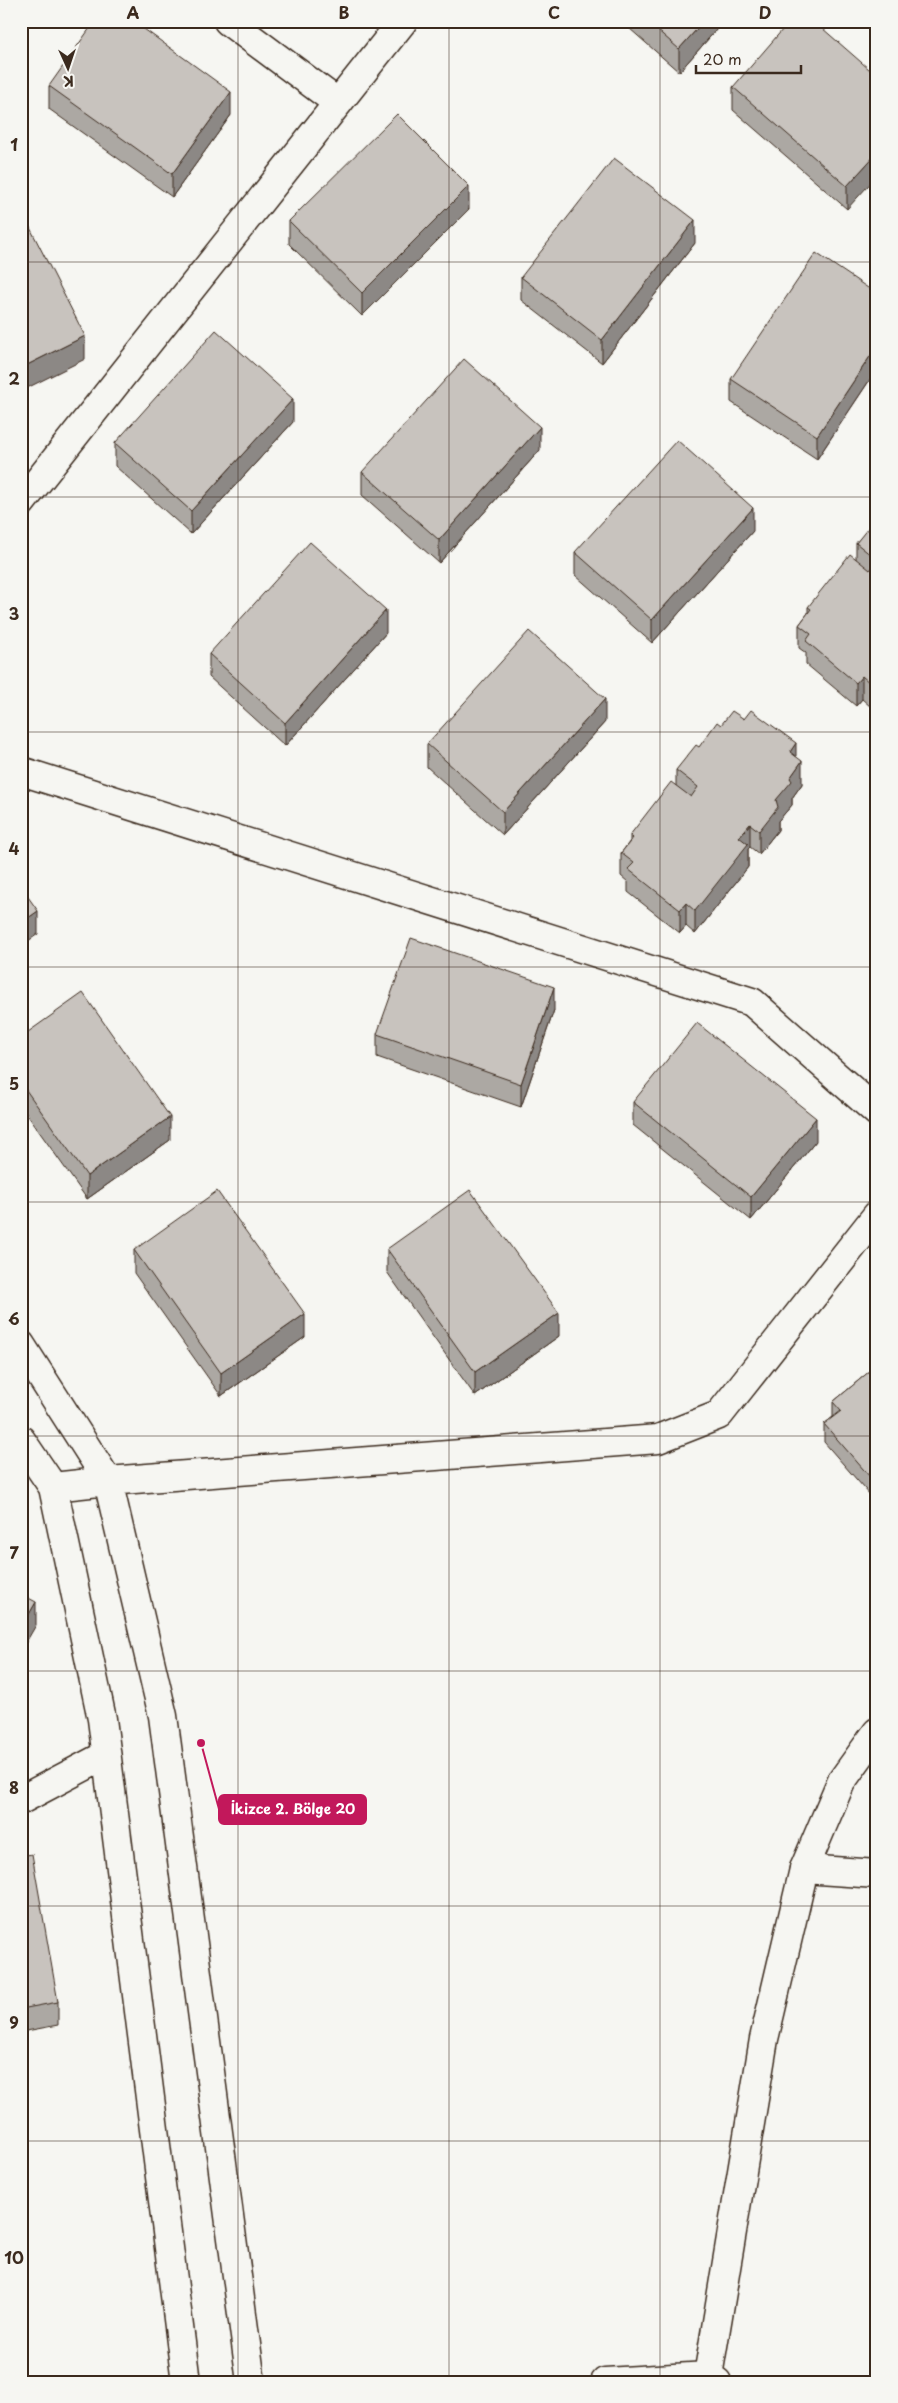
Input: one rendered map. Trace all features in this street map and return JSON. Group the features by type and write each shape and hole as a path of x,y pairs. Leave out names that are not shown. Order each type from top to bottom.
{"street":[{"path":"228,21 338,103"},
{"path":"21,503 403,21"},
{"path":"21,771 752,1002 877,1112"},
{"path":"53,1487 108,1481 658,1439 720,1415 877,1215"},
{"path":"21,1345 108,1481 164,1716 251,2382"},
{"path":"21,1440 53,1487 102,1719 186,2382"},
{"path":"605,2382 713,2379 764,2039 804,1869 842,1782 877,1732"},
{"path":"21,1800 106,1755"},
{"path":"804,1869 877,1874"}],"building":[{"path":"95,21 133,21 231,92 172,174 49,86"},
{"path":"647,21 704,21 679,49"},
{"path":"790,21 814,21 877,76 877,153 847,186 733,87"},
{"path":"397,114 469,186 362,293 289,221"},
{"path":"614,158 695,220 602,340 521,277"},
{"path":"21,210 85,336 21,368"},
{"path":"816,253 877,294 877,346 817,436 731,379"},
{"path":"216,330 293,399 191,511 115,443"},
{"path":"464,359 540,427 439,540 362,472"},
{"path":"677,440 753,508 652,620 575,552"},
{"path":"877,519 877,560 856,543"},
{"path":"310,542 386,610 285,723 209,654"},
{"path":"850,554 870,570 877,562 877,677 871,684 862,676 856,683 806,641 811,634 799,625 811,609 808,607"},
{"path":"529,631 605,699 503,812 427,744"},
{"path":"751,710 796,743 790,752 802,761 790,778 792,781 776,800 778,807 759,831 750,824 739,837 748,844 695,911 686,903 680,910 628,869 634,863 621,853 633,838 630,835 671,782 691,797 698,787 676,770 696,745 699,747 717,722 721,725 732,711 744,719"},
{"path":"21,887 38,911 21,923"},
{"path":"411,938 554,987 521,1084 377,1034"},
{"path":"83,993 170,1117 87,1176 21,1083 21,1037"},
{"path":"697,1023 816,1118 751,1197 633,1102"},
{"path":"470,1190 559,1313 475,1372 387,1249"},
{"path":"217,1191 305,1314 221,1373 134,1250"},
{"path":"877,1365 877,1485 824,1424 841,1411 833,1402"},
{"path":"21,1594 36,1602 21,1628"},
{"path":"32,1854 58,2002 21,2009 21,1856"}],"place":[{"name":"İkizce 2. Bölge 20","path":"201,1743"}]}
